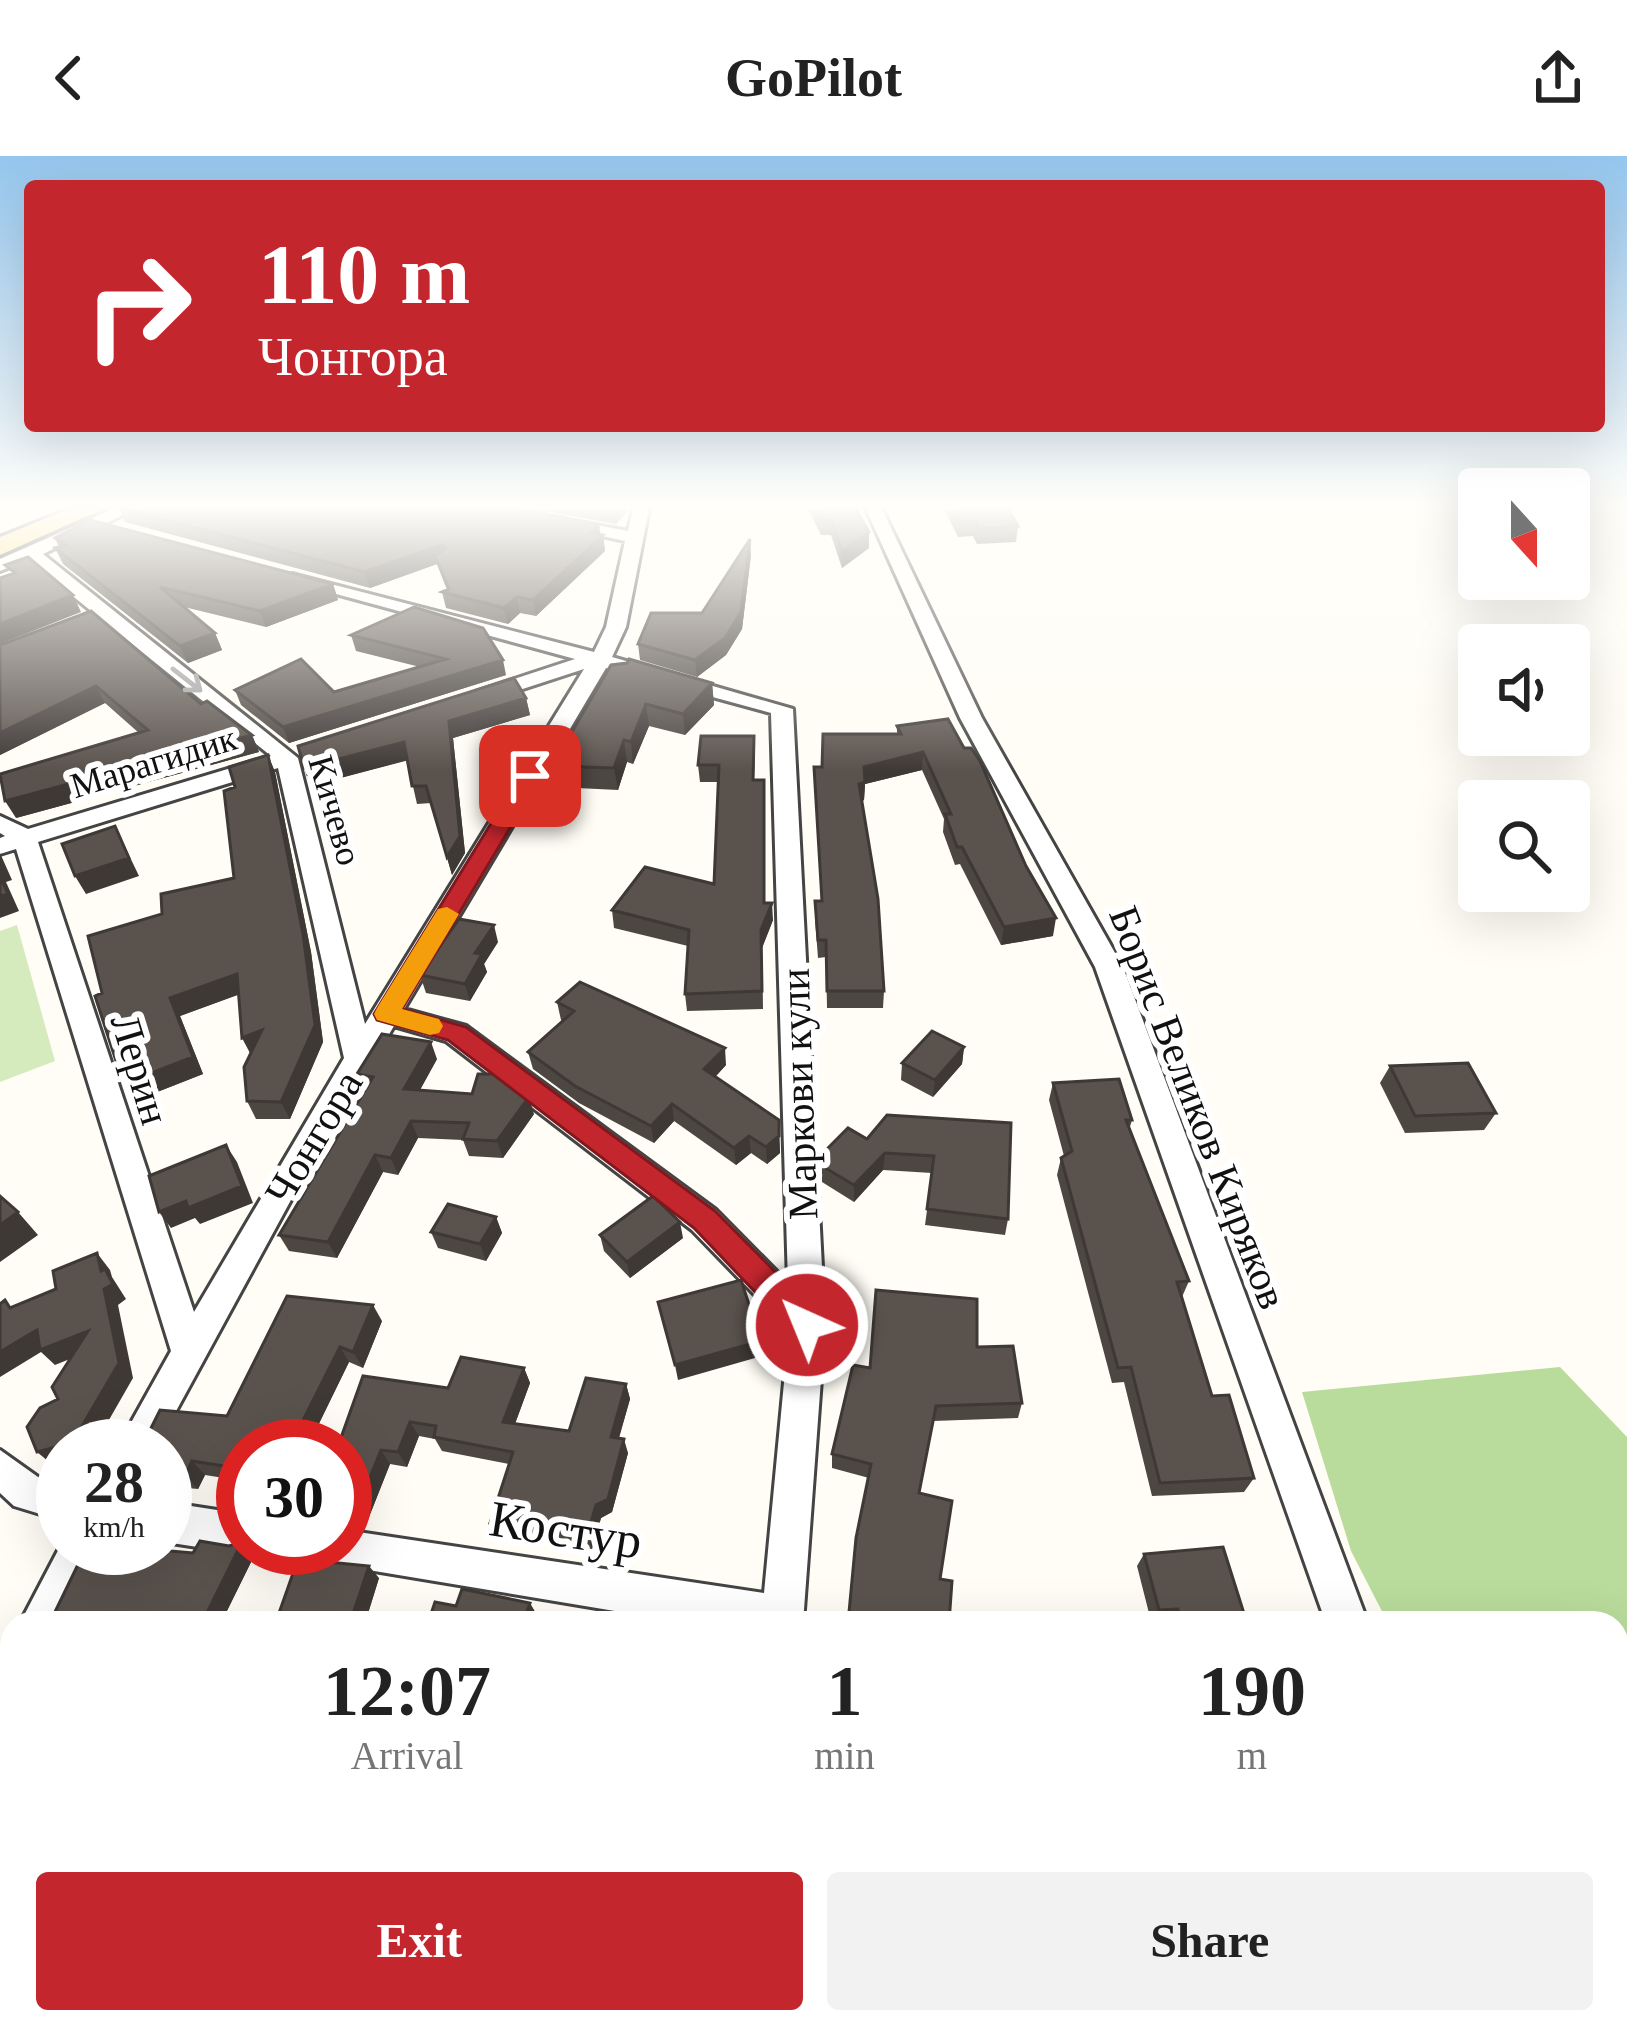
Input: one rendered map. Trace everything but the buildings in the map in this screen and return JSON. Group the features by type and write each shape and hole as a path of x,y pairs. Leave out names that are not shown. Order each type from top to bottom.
{"street":[{"name":"Кичево","path":"72,597 92,618 298,754 359,1059"},
{"path":"370,597 602,657"},
{"name":"Чонгора","path":"152,1419 359,1059 602,657 616,627 622,597"},
{"name":"Борис Великов Киряков","path":"915,597 971,718 1108,968 1343,1611"},
{"path":"467,700 602,657"},
{"name":"Маркови кули","path":"602,657 782,709 807,1325 783,1611"},
{"name":"Марагидик","path":"8,836 298,754"},
{"name":"Лерин","path":"8,836 189,1352"},
{"path":"386,1014 457,1034 704,1220 807,1325"},
{"path":"0,1468 36,1495"},
{"name":"Костур","path":"372,1554 726,1611"},
{"path":"47,1611 66,1575"}],"green space":[{"path":"17,925 55,1061 0,1082 0,931"},
{"path":"1560,1367 1627,1437 1627,1611 1382,1611 1351,1551 1302,1392"}],"slow traffic":[{"path":"430,1026 386,1014 447,914"}],"route":[{"path":"530,776 386,1014 457,1034 704,1220 807,1325"}]}
